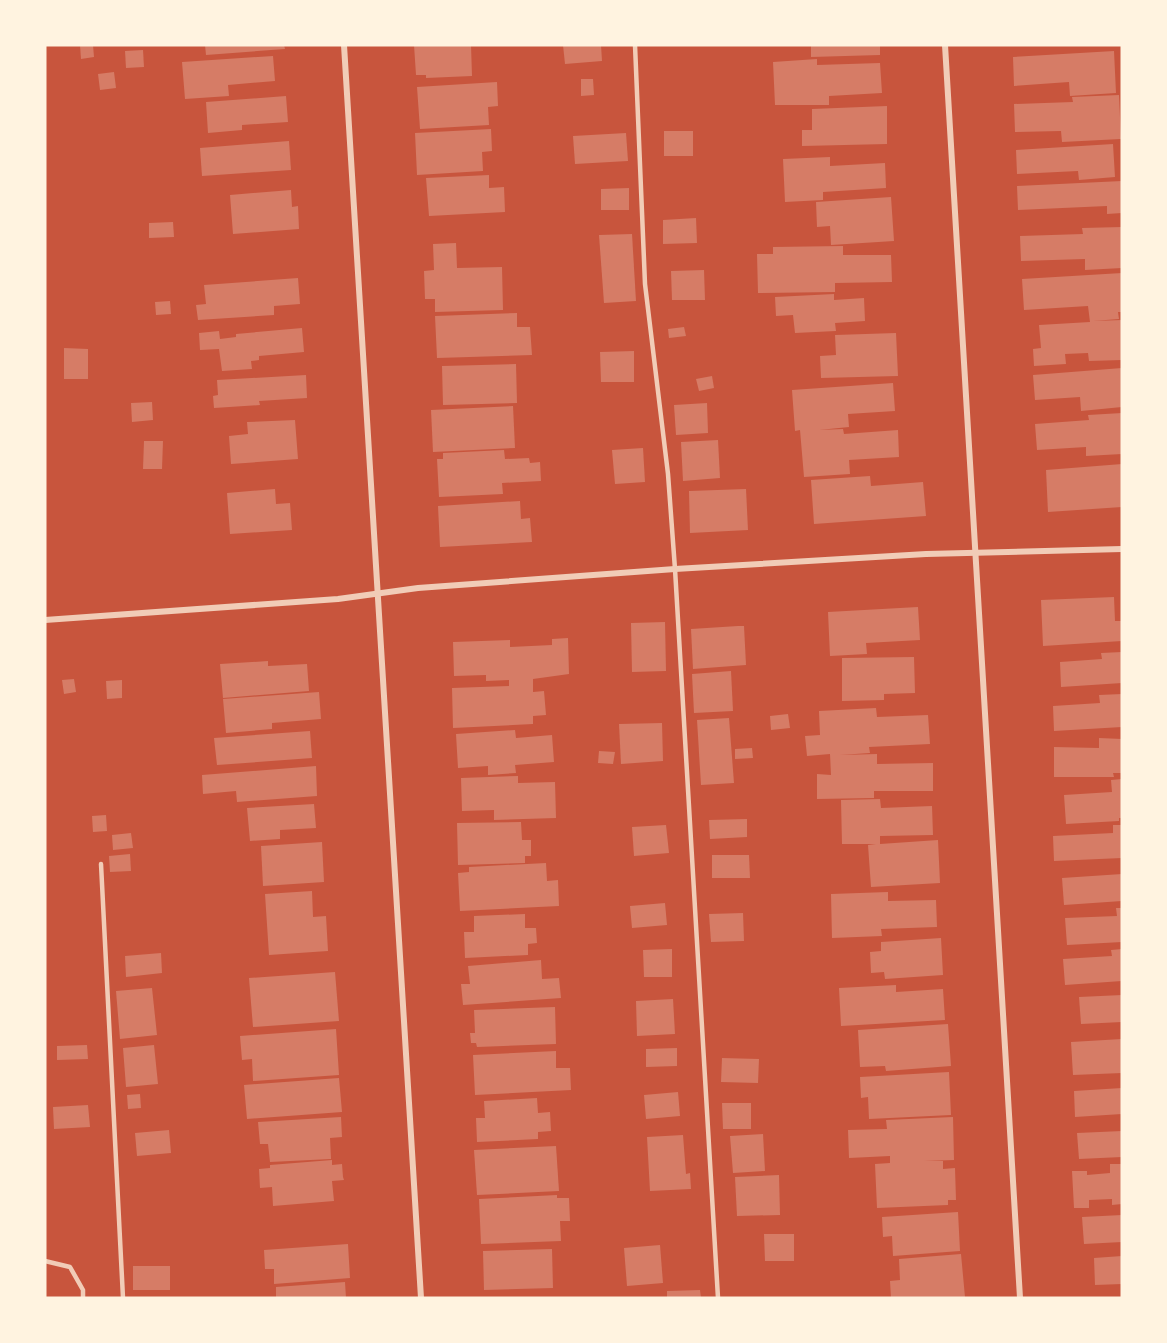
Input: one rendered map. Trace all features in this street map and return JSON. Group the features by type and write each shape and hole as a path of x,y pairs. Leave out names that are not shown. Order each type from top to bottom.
{"street":[{"path":"344,45 380,595 421,1298"},
{"path":"945,45 1020,1298"},
{"path":"45,620 380,595 418,588 675,569 975,553 1122,549"}],"lane":[{"path":"634,45 645,284 668,474 675,569 718,1298"},
{"path":"101,864 123,1298"},
{"path":"45,1261 70,1267 83,1290 83,1298"}],"building":[{"path":"80,45 93,45 94,57 81,59"},
{"path":"205,45 284,45 285,49 206,55"},
{"path":"414,45 471,45 472,76 426,78 426,75 416,75"},
{"path":"563,45 601,45 602,61 565,64"},
{"path":"811,45 880,45 880,55 811,57"},
{"path":"143,50 144,67 126,68 125,51"},
{"path":"1114,51 1116,93 1070,96 1069,82 1014,86 1013,57"},
{"path":"273,56 275,81 228,85 229,96 185,99 182,62"},
{"path":"817,59 817,65 880,63 882,93 829,96 829,105 775,105 773,62"},
{"path":"114,72 116,88 100,90 98,74"},
{"path":"581,79 593,79 594,95 581,96"},
{"path":"497,82 498,106 488,107 489,125 420,129 417,87"},
{"path":"1119,95 1121,139 1062,142 1061,131 1015,132 1014,104 1073,102 1072,97"},
{"path":"286,96 288,122 242,125 242,130 208,133 206,102"},
{"path":"887,106 887,144 802,146 802,130 812,130 812,109"},
{"path":"491,129 492,151 482,152 483,171 417,175 415,133"},
{"path":"664,131 693,131 693,156 664,156"},
{"path":"626,133 628,161 575,164 573,136"},
{"path":"289,141 291,170 202,176 200,148"},
{"path":"1113,144 1115,177 1079,180 1078,171 1017,174 1016,150"},
{"path":"830,157 830,166 885,163 886,188 823,192 823,200 785,202 783,159"},
{"path":"489,175 489,188 504,187 505,212 429,216 426,178"},
{"path":"1122,181 1122,213 1107,214 1107,206 1018,210 1017,186"},
{"path":"629,188 629,210 601,210 601,189"},
{"path":"291,190 292,207 298,206 299,229 233,234 230,195"},
{"path":"891,197 894,241 831,245 830,226 817,227 816,202"},
{"path":"696,218 697,243 663,244 663,220"},
{"path":"173,222 174,237 149,238 149,223"},
{"path":"1122,227 1122,268 1085,270 1085,259 1021,261 1020,236 1083,234 1082,228"},
{"path":"632,234 636,301 604,303 599,235"},
{"path":"456,243 457,268 502,267 503,310 435,312 435,299 425,299 424,271 434,270 433,244"},
{"path":"843,246 843,255 891,255 892,282 835,283 835,292 758,293 757,254 773,254 773,247"},
{"path":"704,270 705,300 672,300 671,271"},
{"path":"1122,273 1122,312 1118,312 1119,319 1093,321 1122,320 1122,360 1089,361 1088,353 1065,354 1066,364 1034,366 1033,349 1041,348 1039,325 1090,322 1088,306 1024,310 1022,279"},
{"path":"298,278 300,304 274,306 274,315 198,320 196,305 206,304 204,285"},
{"path":"834,294 834,300 864,298 865,321 835,323 836,331 795,333 793,315 776,316 775,297"},
{"path":"170,301 171,314 156,315 155,302"},
{"path":"517,313 517,327 530,327 532,355 437,358 435,316"},
{"path":"684,327 686,336 669,338 668,329"},
{"path":"302,328 304,352 259,356 259,360 251,361 252,369 222,371 219,349 200,350 199,333 219,331 220,339 236,337 236,334"},
{"path":"896,333 898,376 821,378 820,356 836,355 835,335"},
{"path":"64,348 88,349 88,379 64,379"},
{"path":"634,351 634,382 601,382 600,352"},
{"path":"516,364 517,403 443,405 442,366"},
{"path":"1122,368 1122,407 1081,411 1080,397 1035,400 1033,375"},
{"path":"306,375 307,398 259,401 260,405 214,408 213,396 218,395 217,380"},
{"path":"712,376 714,388 699,391 696,379"},
{"path":"893,383 895,411 848,414 849,427 819,430 843,429 844,434 898,430 899,457 849,460 850,474 804,477 800,430 795,431 792,390"},
{"path":"152,402 153,420 132,422 131,403"},
{"path":"707,403 708,433 676,435 674,405"},
{"path":"513,406 515,448 433,452 431,410"},
{"path":"1122,413 1122,454 1086,456 1086,447 1037,450 1035,424 1089,420 1088,415"},
{"path":"295,420 298,459 231,464 229,436 248,434 247,422"},
{"path":"718,440 720,478 683,481 681,442"},
{"path":"144,441 163,441 162,469 143,469"},
{"path":"643,448 645,482 615,484 612,450"},
{"path":"504,450 505,459 529,458 530,463 540,462 541,481 502,483 503,494 439,497 437,459 443,459 443,453"},
{"path":"1122,464 1122,507 1048,512 1046,470"},
{"path":"870,476 871,486 923,482 926,516 814,524 811,480"},
{"path":"275,489 276,504 290,503 292,530 230,534 227,493"},
{"path":"746,489 748,530 690,533 689,491"},
{"path":"520,501 521,519 530,518 532,542 440,547 438,506"},
{"path":"1114,597 1115,621 1122,621 1122,641 1043,646 1041,600"},
{"path":"918,607 920,640 866,643 867,654 830,656 828,612"},
{"path":"665,622 666,671 632,672 631,623"},
{"path":"744,626 746,665 693,669 691,629"},
{"path":"568,638 569,674 533,679 533,692 544,691 546,715 533,716 533,724 453,728 452,688 509,686 509,680 486,681 486,675 454,676 453,642 510,640 510,647 552,645 552,639"},
{"path":"1122,652 1122,683 1061,687 1060,662 1102,659 1101,653"},
{"path":"914,657 915,693 884,694 884,700 842,701 842,658"},
{"path":"268,661 268,666 307,664 309,691 223,698 220,664"},
{"path":"731,671 733,711 694,713 692,674"},
{"path":"74,679 76,692 64,694 62,680"},
{"path":"122,680 122,698 107,699 106,681"},
{"path":"319,692 321,719 272,723 272,729 226,733 223,699"},
{"path":"1122,694 1122,727 1054,731 1053,706 1100,703 1099,695"},
{"path":"876,708 877,717 928,715 930,744 869,747 870,753 840,755 877,754 877,764 933,763 933,791 874,791 874,798 817,799 817,774 831,775 830,754 807,756 805,736 820,735 819,711"},
{"path":"788,714 790,728 771,730 770,716"},
{"path":"729,718 734,783 701,785 697,720"},
{"path":"662,723 663,761 621,764 619,724"},
{"path":"515,730 516,738 552,735 554,762 515,765 516,773 488,775 488,766 458,768 456,734"},
{"path":"310,731 312,758 217,765 214,738"},
{"path":"1099,738 1122,739 1122,773 1113,773 1114,777 1054,777 1054,747 1099,748"},
{"path":"752,748 753,758 735,759 735,749"},
{"path":"599,751 615,752 613,764 598,763"},
{"path":"316,766 317,796 237,802 236,791 203,794 202,775"},
{"path":"518,776 518,783 555,782 556,818 494,820 494,810 462,811 461,778"},
{"path":"1122,779 1122,818 1119,818 1119,821 1066,824 1064,795 1112,792 1111,780"},
{"path":"880,799 881,808 932,806 933,835 880,836 880,844 938,840 940,883 871,887 868,845 876,844 842,844 841,800"},
{"path":"314,804 316,828 280,830 280,839 250,841 247,808"},
{"path":"106,815 107,831 93,832 92,816"},
{"path":"747,819 747,837 710,839 709,820"},
{"path":"521,822 522,840 531,840 531,856 525,856 525,863 458,865 457,823"},
{"path":"666,825 669,853 634,856 632,827"},
{"path":"1113,825 1122,825 1122,858 1054,861 1053,836 1113,833"},
{"path":"131,833 133,848 113,850 112,835"},
{"path":"322,842 324,882 263,886 261,846"},
{"path":"130,854 131,871 110,872 109,856"},
{"path":"712,855 749,855 750,878 712,878"},
{"path":"546,863 547,881 558,880 559,906 460,911 458,873 469,872 469,867"},
{"path":"1122,874 1122,901 1064,905 1062,878"},
{"path":"312,891 313,917 326,916 328,951 269,955 265,894"},
{"path":"888,892 888,901 936,900 937,927 881,929 882,936 832,938 831,894"},
{"path":"665,903 667,925 632,928 630,906"},
{"path":"1116,908 1122,908 1122,942 1067,945 1065,918 1117,916"},
{"path":"743,913 744,941 711,942 709,914"},
{"path":"525,914 525,928 536,928 537,943 528,944 528,955 465,958 464,932 474,932 474,916"},
{"path":"941,938 943,975 885,979 884,972 871,973 870,952 881,951 881,942"},
{"path":"672,949 672,977 644,977 643,950"},
{"path":"1122,949 1122,981 1065,985 1063,959 1112,956 1111,950"},
{"path":"161,953 162,973 126,977 125,956"},
{"path":"541,960 542,979 559,978 561,998 463,1005 461,984 470,984 468,966"},
{"path":"335,972 339,1021 253,1027 249,978"},
{"path":"896,985 896,992 943,989 945,1020 841,1026 839,988"},
{"path":"152,988 157,1035 120,1039 116,991"},
{"path":"1122,995 1122,1022 1081,1024 1079,997"},
{"path":"673,999 675,1034 637,1036 636,1001"},
{"path":"555,1007 556,1044 477,1047 476,1043 471,1043 470,1033 475,1033 474,1010"},
{"path":"948,1024 951,1066 886,1071 885,1066 860,1067 858,1030"},
{"path":"336,1029 339,1075 253,1081 252,1059 242,1060 240,1036"},
{"path":"1122,1039 1122,1073 1073,1075 1071,1042"},
{"path":"87,1045 88,1059 57,1060 57,1046"},
{"path":"154,1045 158,1084 126,1087 123,1048"},
{"path":"677,1048 677,1066 646,1067 646,1049"},
{"path":"556,1051 556,1068 570,1068 571,1090 475,1095 473,1055"},
{"path":"722,1058 759,1059 758,1083 721,1082"},
{"path":"949,1072 951,1115 869,1119 868,1097 861,1098 860,1077"},
{"path":"339,1078 342,1112 247,1119 244,1085"},
{"path":"1122,1088 1122,1114 1075,1117 1074,1091"},
{"path":"678,1092 680,1116 646,1119 644,1095"},
{"path":"140,1094 141,1108 128,1109 127,1095"},
{"path":"537,1098 538,1113 550,1112 551,1131 538,1132 538,1139 477,1142 476,1118 485,1118 484,1101"},
{"path":"722,1103 751,1103 751,1129 723,1129"},
{"path":"88,1105 90,1127 54,1129 53,1107"},
{"path":"341,1117 342,1137 330,1138 331,1159 270,1162 268,1144 260,1144 258,1122"},
{"path":"953,1117 954,1160 924,1161 943,1161 943,1169 955,1168 956,1200 948,1200 948,1205 877,1208 875,1164 890,1163 890,1156 849,1158 848,1130 887,1129 886,1120"},
{"path":"169,1130 171,1153 137,1156 135,1133"},
{"path":"1122,1131 1122,1157 1079,1159 1077,1133"},
{"path":"763,1134 765,1171 733,1173 730,1136"},
{"path":"683,1135 686,1174 690,1173 691,1189 650,1191 647,1137"},
{"path":"556,1146 559,1191 477,1195 474,1150"},
{"path":"332,1160 332,1165 342,1164 344,1180 332,1181 334,1201 273,1206 272,1187 260,1188 259,1169 270,1168 270,1165"},
{"path":"1110,1164 1122,1164 1122,1204 1112,1205 1112,1199 1089,1200 1089,1208 1074,1208 1072,1171 1087,1171 1087,1175 1110,1173"},
{"path":"779,1175 780,1215 737,1216 735,1177"},
{"path":"557,1195 557,1198 569,1198 570,1221 560,1221 561,1241 481,1244 479,1199"},
{"path":"958,1212 960,1251 893,1256 892,1236 883,1237 882,1217"},
{"path":"1122,1215 1122,1242 1084,1244 1082,1217"},
{"path":"764,1234 794,1234 794,1261 765,1261"},
{"path":"348,1244 350,1278 274,1284 274,1269 265,1269 264,1250"},
{"path":"660,1245 663,1283 627,1286 624,1248"},
{"path":"552,1249 553,1288 484,1290 483,1251"},
{"path":"961,1254 965,1297 891,1298 890,1281 900,1280 899,1259"},
{"path":"1122,1256 1122,1284 1095,1285 1094,1258"},
{"path":"133,1266 170,1266 170,1290 133,1290"},
{"path":"345,1282 346,1298 276,1298 276,1287"},
{"path":"700,1290 701,1298 667,1298 667,1291"}]}
